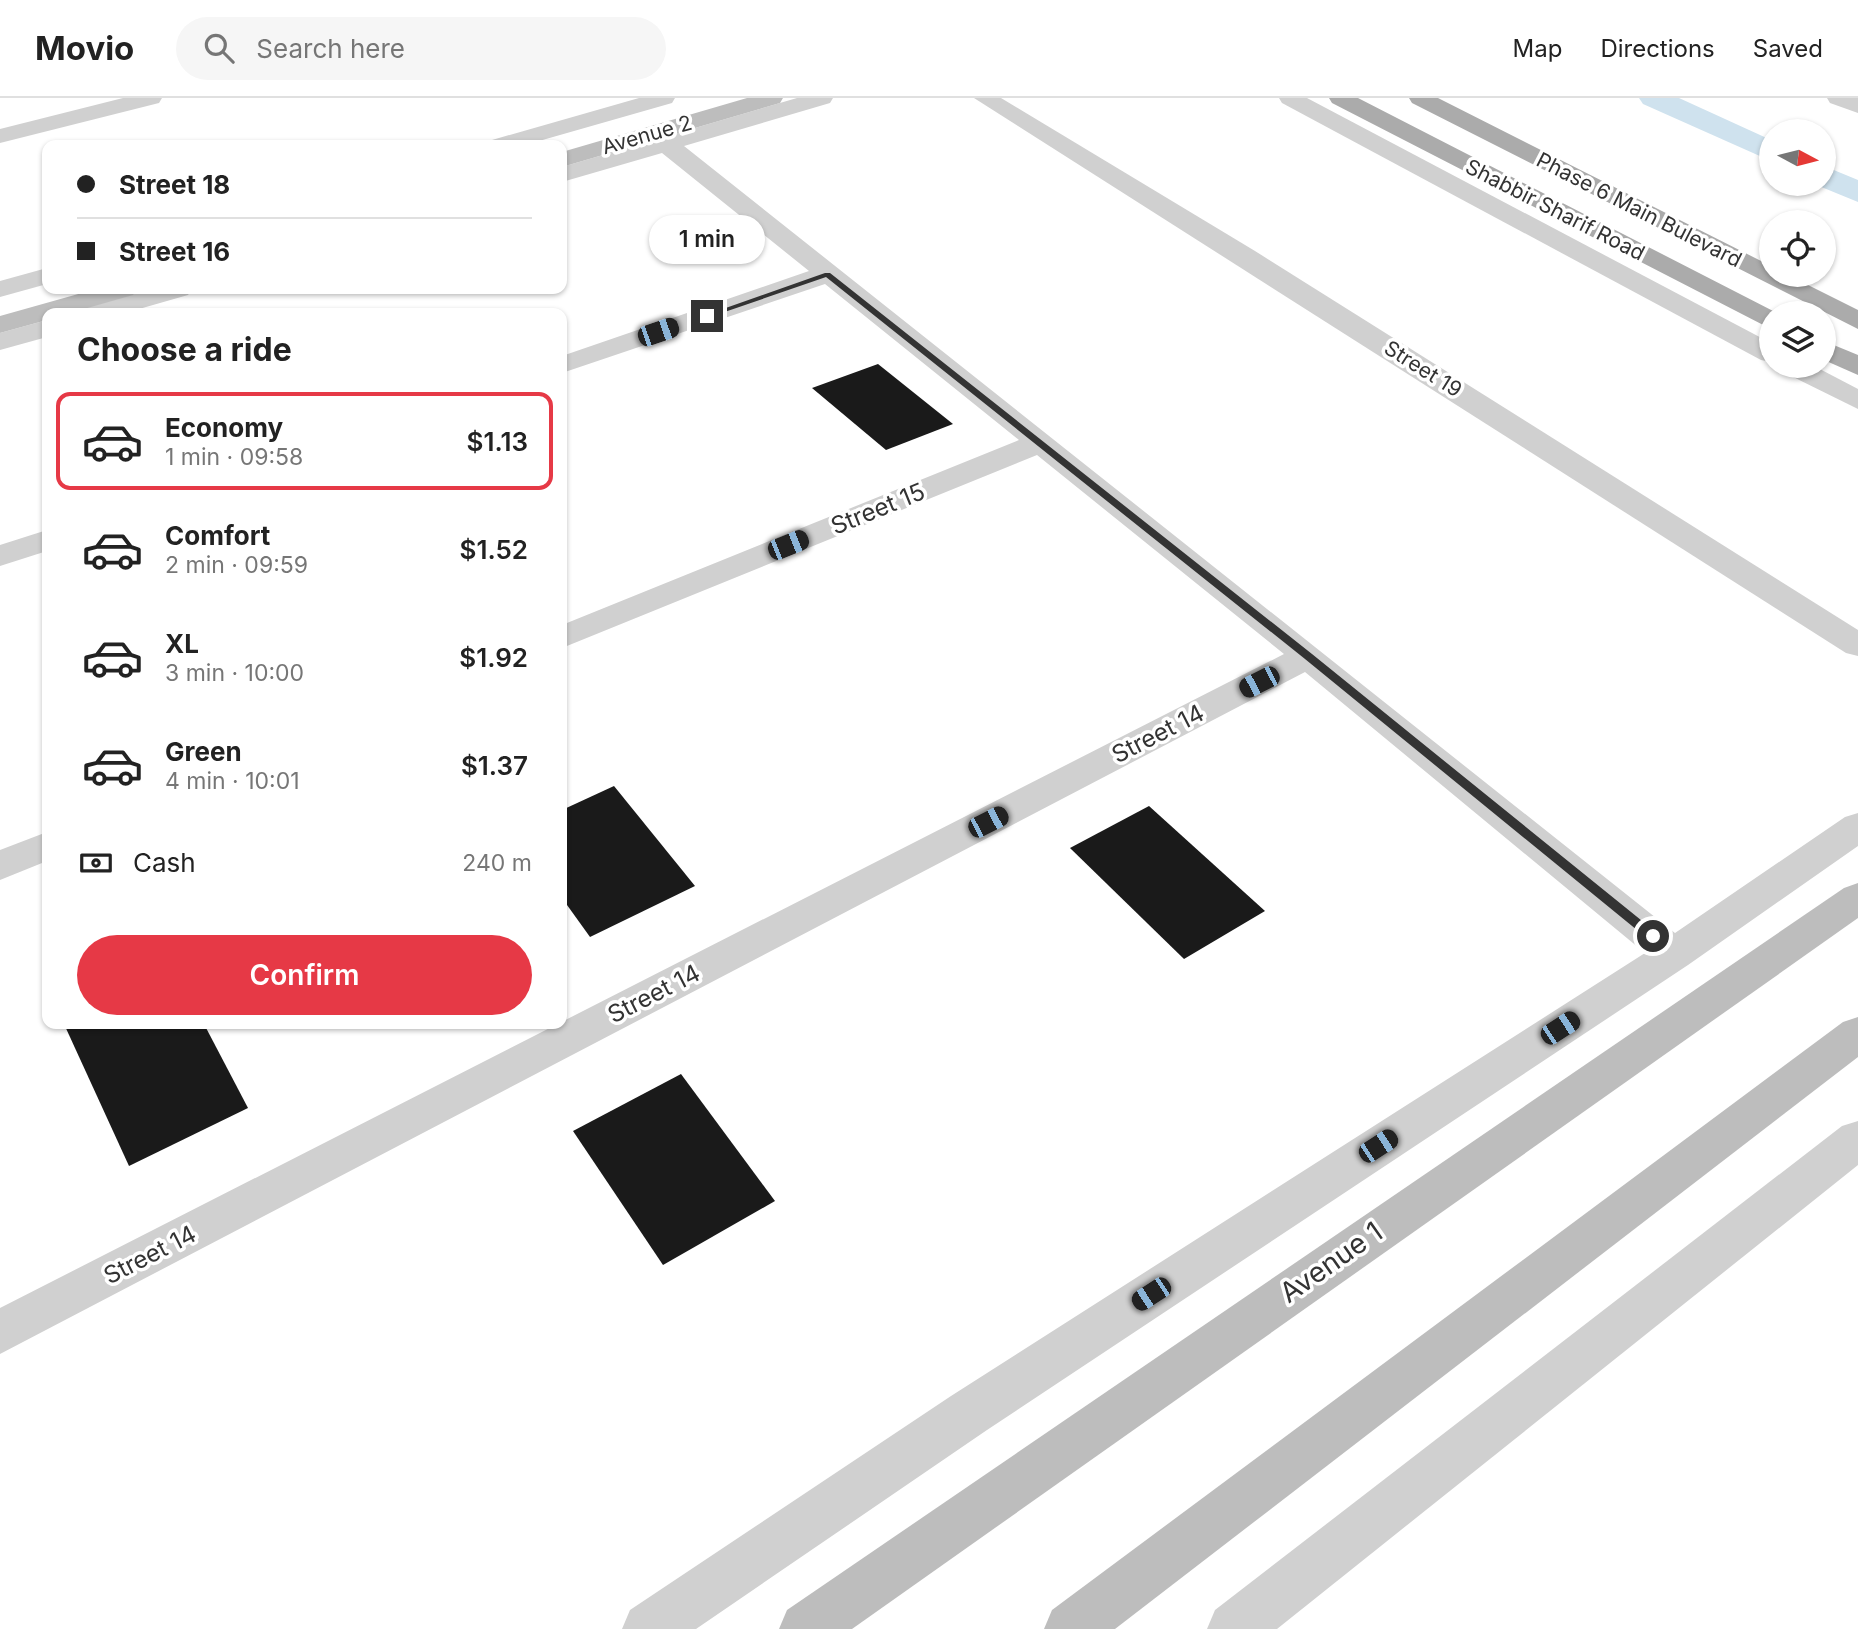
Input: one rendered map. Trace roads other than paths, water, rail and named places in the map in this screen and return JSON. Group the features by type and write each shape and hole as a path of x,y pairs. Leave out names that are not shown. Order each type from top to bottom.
{"main road":[{"name":"Avenue 2","path":"566,140 712,98"},
{"name":"Avenue 2","path":"567,159 772,98"},
{"name":"Shabbir Sharif Road","path":"1340,98 1759,315"},
{"name":"Phase 6 Main Bulevard","path":"1411,98 1430,104 1858,321"},
{"path":"1377,144 1408,134"},
{"path":"0,304 42,292"},
{"path":"59,308 107,294"},
{"path":"0,325 42,313"},
{"name":"Avenue 1","path":"806,1629 1858,898"},
{"path":"1071,1629 1858,1034"}],"street":[{"path":"0,136 151,98"},
{"path":"514,140 615,104 664,98"},
{"path":"567,174 822,98"},
{"name":"Street 19","path":"985,98 1257,264 1858,645"},
{"path":"1290,98 1759,348"},
{"path":"1838,98 1858,106"},
{"path":"666,144 1308,656 1674,954"},
{"path":"567,363 827,274"},
{"path":"0,289 42,277"},
{"path":"113,308 162,294"},
{"path":"0,342 42,329"},
{"path":"1816,378 1858,400"},
{"name":"Street 15","path":"567,635 1039,443"},
{"path":"0,556 42,542"},
{"name":"Street 14","path":"0,1332 1308,656"},
{"path":"649,1629 969,1413 1674,954 1858,827"},
{"path":"0,866 42,848"},
{"path":"1234,1629 1858,1139"}],"waterway":[{"path":"1654,98 1759,146"},
{"path":"1836,182 1858,192"}]}
